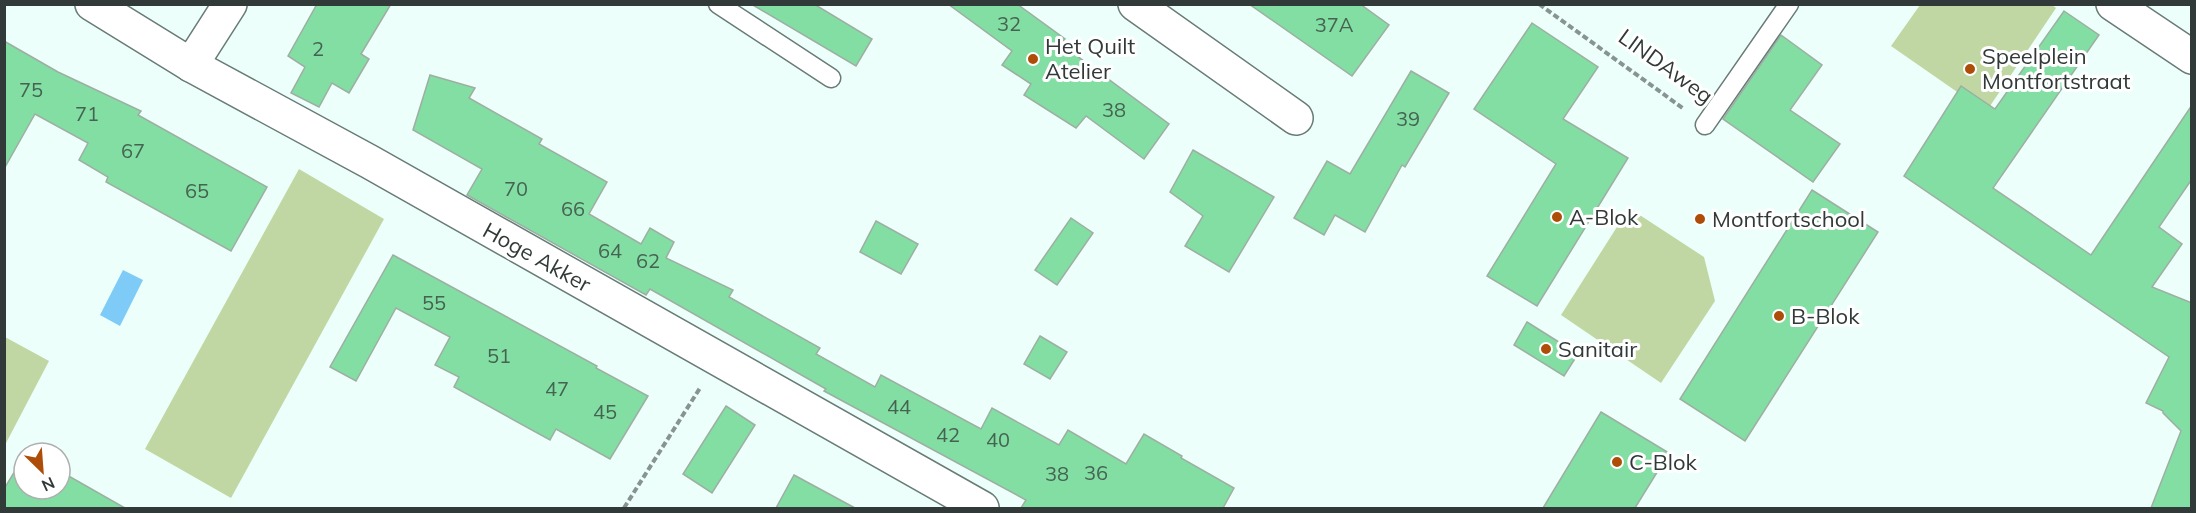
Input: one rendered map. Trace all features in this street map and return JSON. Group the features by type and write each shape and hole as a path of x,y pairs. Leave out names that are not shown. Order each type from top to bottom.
{"street":[{"name":"Hoge Akker","path":"92,4 191,65 370,162 982,508"},
{"path":"191,65 230,4"},
{"path":"1135,4 1296,118"},
{"path":"2113,4 2192,57"}],"lane":[{"path":"717,4 831,78"},
{"name":"LINDAweg","path":"1705,125 1789,4"}],"path":[{"name":"LINDAweg","path":"1539,4 1705,125"},
{"path":"624,508 718,359"}],"green space":[{"name":"Speelplein Montfortstraat","path":"2051,4 2056,8 1986,112 1891,46 1920,5"},
{"path":"299,169 384,219 231,498 145,449"},
{"path":"1629,208 1704,257 1715,301 1661,383 1561,315"},
{"path":"5,337 49,361 5,445"}],"water":[{"path":"123,270 143,280 120,326 100,315"}],"building":[{"path":"317,4 391,4 361,54 369,59 349,93 332,83 319,107 291,93 305,67 288,56"},
{"path":"751,4 814,4 872,39 856,66"},
{"path":"948,4 1017,4 1065,39 1061,44 1169,124 1144,159 1086,116 1076,128 1024,95 1031,84 1002,65 1012,51"},
{"path":"1249,4 1360,4 1389,25 1352,76"},
{"path":"2064,11 2099,35 1993,188 2091,255 2192,105 2192,179 2159,227 2182,244 2152,287 2192,303 2192,508 2151,508 2181,431 2163,411 2146,403 2169,357 1904,176 1961,86 1995,109"},
{"path":"1532,23 1598,67 1563,119 1628,158 1537,306 1487,276 1556,164 1474,109"},
{"path":"1781,35 1822,65 1790,110 1840,144 1813,182 1723,119"},
{"path":"4,41 58,72 141,111 138,115 267,187 231,251 106,182 108,177 79,160 88,143 35,114 4,169"},
{"path":"1411,71 1449,93 1405,167 1402,165 1365,232 1335,215 1324,235 1294,218 1327,161 1350,174"},
{"path":"430,75 475,88 469,98 542,139 539,144 607,182 589,214 641,244 650,228 674,242 666,258 733,290 729,297 820,348 816,354 875,387 881,375 981,429 992,408 1059,445 1068,430 1126,464 1144,434 1234,488 1223,508 1021,508 1026,500 824,391 826,389 650,289 646,295 467,195 482,169 413,130"},
{"path":"1193,150 1274,197 1229,272 1185,246 1203,216 1170,192"},
{"name":"B-Blok","path":"1812,190 1878,232 1745,441 1680,399"},
{"path":"1071,218 1093,233 1057,285 1035,270"},
{"path":"876,221 918,244 901,274 860,252"},
{"path":"393,255 648,396 610,459 556,429 550,440 454,387 459,377 435,365 450,337 396,308 356,381 330,367"},
{"name":"Sanitair","path":"1527,322 1578,354 1564,376 1514,345"},
{"path":"1040,336 1067,352 1050,379 1024,364"},
{"path":"726,406 755,425 712,493 683,474"},
{"name":"C-Blok","path":"1601,412 1669,453 1635,508 1543,508"},
{"path":"794,475 855,508 776,508"},
{"path":"12,476 12,501 72,501 72,478 125,508 4,508 4,489"}],"place":[{"name":"Het Quilt Atelier","path":"1033,59"},
{"name":"Speelplein Montfortstraat","path":"1970,69"},
{"name":"A-Blok","path":"1557,217"},
{"name":"Montfortschool","path":"1700,219"},
{"name":"B-Blok","path":"1779,316"},
{"name":"Sanitair","path":"1546,349"},
{"name":"C-Blok","path":"1617,462"}]}
